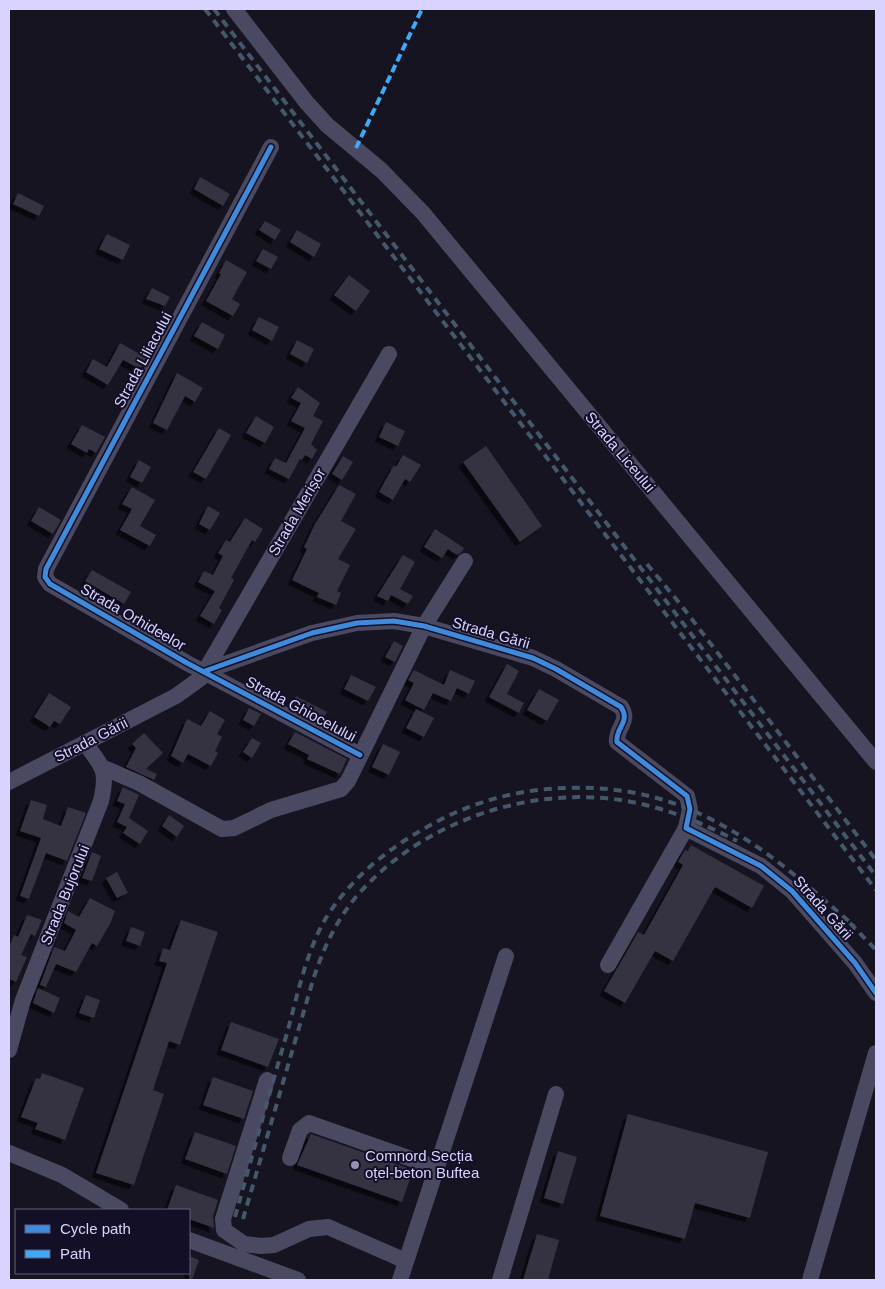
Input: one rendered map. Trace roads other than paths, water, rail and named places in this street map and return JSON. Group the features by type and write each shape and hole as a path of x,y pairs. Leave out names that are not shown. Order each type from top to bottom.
{"street":[{"name":"Strada Liceului","path":"234,9 306,103 327,125 381,170 423,213 876,762"},
{"name":"Strada Liliacului","path":"50,584 45,577 46,569 271,147"},
{"name":"Strada Merișor","path":"205,671 389,354"},
{"path":"85,743 104,768 139,783 216,827 227,830 272,810 341,789 348,781 424,626 465,561"},
{"name":"Strada Orhideelor","path":"50,584 205,671"},
{"name":"Strada Gării","path":"9,782 176,696 194,684 205,671 312,633 349,624 394,621 424,626 533,658 618,704 625,716 624,724 617,734 617,742 687,796 690,809 686,828 761,866 792,891 855,962 876,993"},
{"name":"Strada Ghiocelului","path":"205,671 360,755"},
{"name":"Strada Bujorului","path":"9,1050 24,1000 101,801 105,782 104,768"},
{"path":"608,965 686,828"},
{"path":"400,1280 506,956"},
{"path":"810,1280 871,1088 876,1053"},
{"path":"267,1080 224,1219 224,1230 244,1244 261,1246 274,1245 309,1229 328,1227 406,1261"},
{"path":"500,1280 556,1094"},
{"path":"290,1158 300,1130 309,1123 437,1168"},
{"path":"9,1153 62,1174 119,1209"},
{"path":"190,1240 298,1280"}],"railway":[{"path":"205,9 876,890"},
{"path":"214,9 876,876"},
{"path":"647,564 681,605 876,860"},
{"path":"235,1217 302,977 311,949 323,923 345,892 372,865 419,831 436,822 482,802 532,791 566,788 610,789 651,796 688,809 724,826 757,847 821,897 854,926"},
{"path":"243,1219 322,955 333,931 355,898 390,864 419,843 451,826 485,813 520,803 555,798 591,797 642,804 684,817 737,841"},
{"path":"850,923 876,950"}],"place":[{"name":"Comnord Secția oțel-beton Buftea","path":"355,1165"}]}
